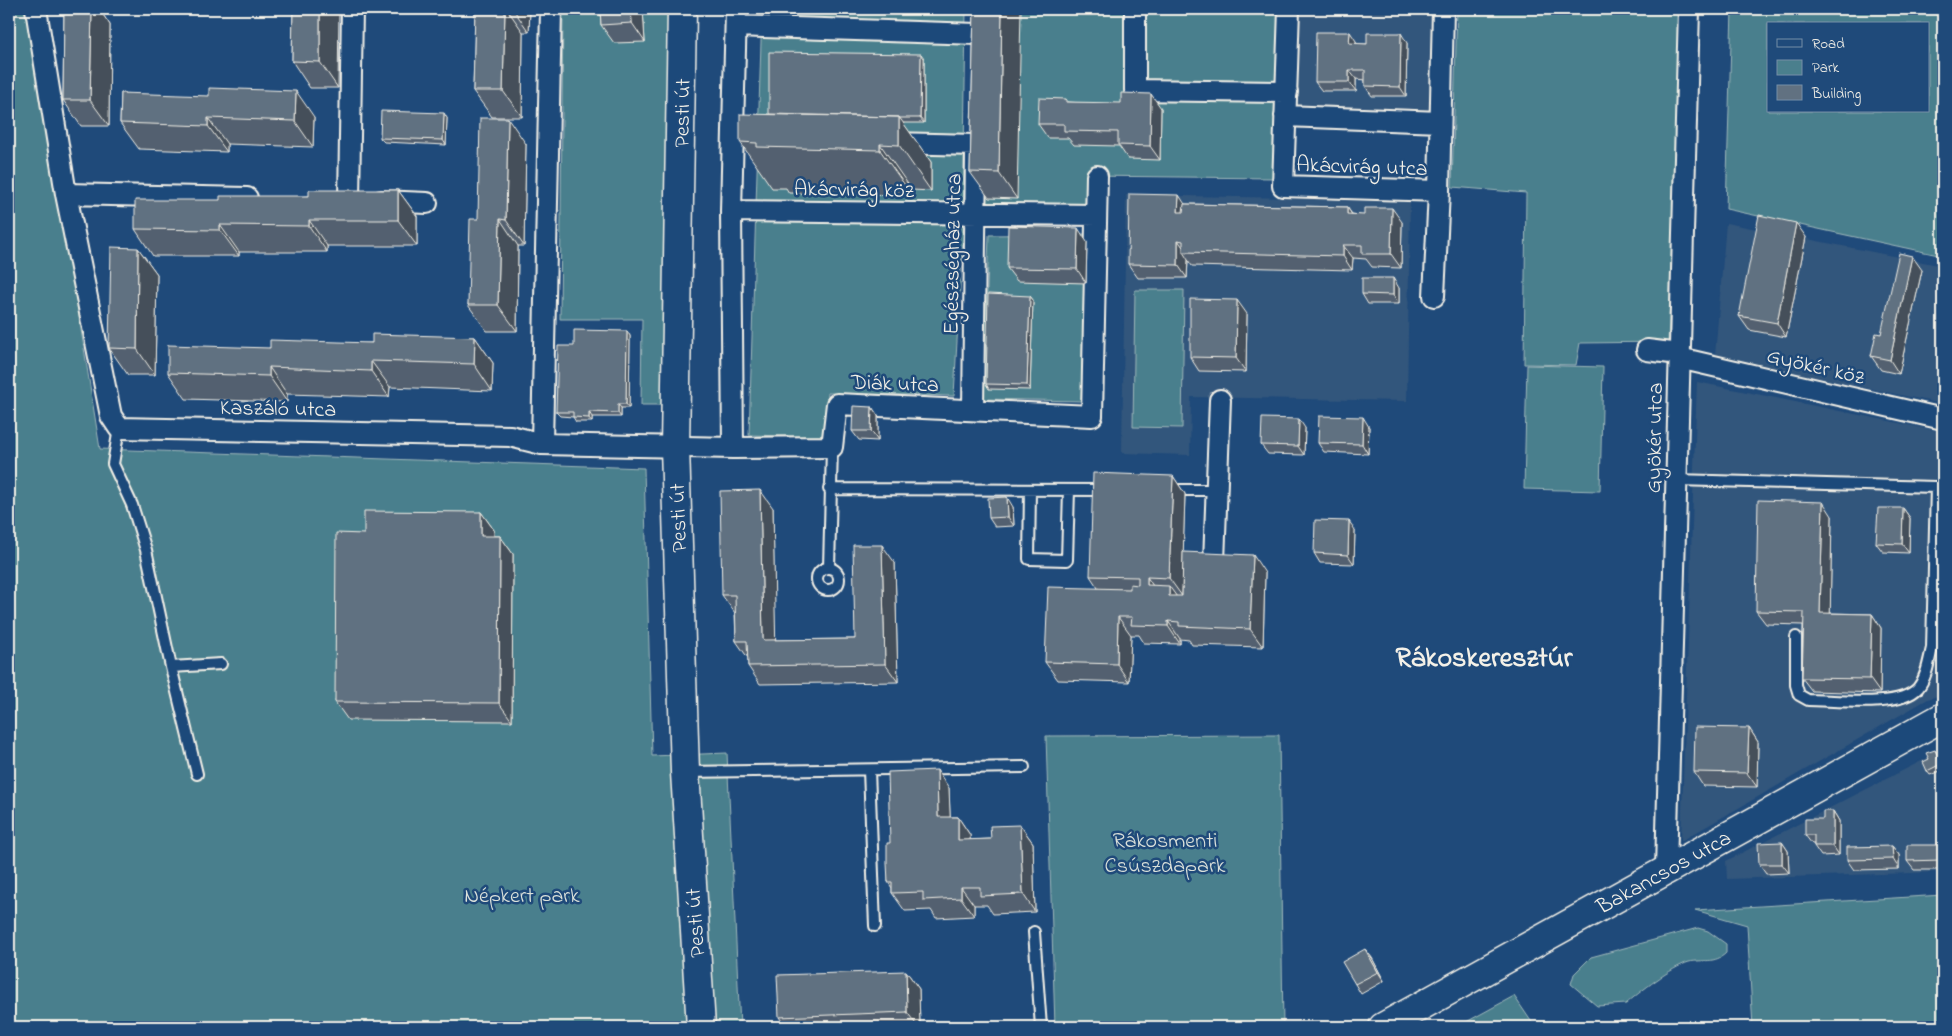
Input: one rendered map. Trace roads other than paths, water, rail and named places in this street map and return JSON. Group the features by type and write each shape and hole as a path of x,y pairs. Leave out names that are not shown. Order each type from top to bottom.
{"main road":[{"name":"Pesti út","path":"682,9 675,447 685,772 701,1027"},
{"name":"Bakancsos utca","path":"1383,1027 1943,717"}],"street":[{"path":"36,9 66,194 111,416 119,428"},
{"path":"352,9 340,200 427,203"},
{"path":"542,444 551,9"},
{"path":"1135,9 1135,90 1287,92"},
{"path":"1285,116 1289,9"},
{"path":"1434,296 1439,191 1443,9"},
{"name":"Gyökér utca","path":"1666,869 1689,9"},
{"path":"733,448 731,211 742,140 736,17 978,35"},
{"name":"Akácvirág utca","path":"1439,191 1283,186 1285,116 1440,122"},
{"name":"Egészségház utca","path":"869,143 976,136 972,409"},
{"path":"1096,215 1097,176"},
{"path":"66,194 261,198"},
{"name":"Akácvirág köz","path":"731,211 1096,215"},
{"name":"Diák utca","path":"832,447 837,404 1092,416 1096,215"},
{"name":"Gyökér köz","path":"1647,350 1943,419"},
{"path":"1214,562 1220,400"},
{"name":"Kaszáló utca","path":"119,428 510,436 542,444 675,447"},
{"path":"675,447 832,447"}],"lane":[{"path":"119,428 113,464 132,505 146,550 196,774"},
{"path":"829,568 832,447"},
{"path":"1676,480 1940,488 1932,648 1926,672 1918,688 1901,698 1885,701 1808,700 1799,695 1796,685 1796,637"},
{"path":"830,489 1118,490"},
{"path":"1030,490 1029,559 1067,560 1069,490"},
{"path":"1157,490 1217,490"},
{"path":"171,667 221,664"},
{"path":"685,772 1024,767"},
{"path":"869,770 875,926"},
{"path":"1034,932 1041,1027"}],"district":[{"name":"Rákoskeresztúr","path":"1484,656"}],"park label":[{"name":"Rákosmenti Csúszdapark","path":"1165,852"},
{"name":"Népkert park","path":"522,894"}]}
